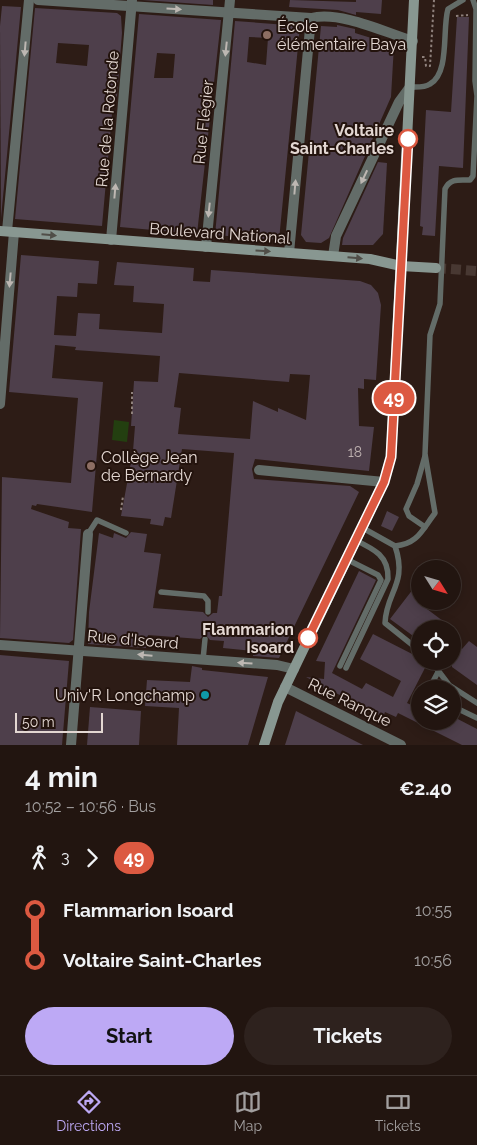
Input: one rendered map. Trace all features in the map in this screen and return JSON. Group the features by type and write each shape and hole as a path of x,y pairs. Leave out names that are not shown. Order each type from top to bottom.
{"main road":[{"path":"264,745 285,687 384,482 391,457 414,0"},
{"name":"Boulevard National","path":"7,231 376,259 401,266 436,268"}],"street":[{"path":"0,404 7,231 29,0"},
{"path":"38,0 132,4 311,18 320,16 342,19 413,40"},
{"name":"Rue Flégier","path":"206,246 230,0"},
{"name":"Rue de la Rotonde","path":"111,240 132,4"},
{"path":"289,253 311,18"},
{"path":"333,256 336,236 399,102 410,87"},
{"path":"259,470 384,482"},
{"path":"71,745 88,534"},
{"name":"Rue d'Isoard","path":"0,645 277,665 294,670"},
{"name":"Rue Ranque","path":"285,687 401,745"}],"lane":[{"path":"410,87 425,87 431,84 440,73 448,9 463,0"},
{"path":"361,527 395,546 407,545 414,541 435,514 425,454 430,335 440,304 445,189 452,180 470,180 473,176 477,96 475,81 476,9 473,0"},
{"path":"425,454 417,484 406,509 409,516 425,527"},
{"path":"88,534 97,520 126,533"},
{"path":"346,559 378,575 381,580 343,667 388,579 386,563 381,554 356,540"},
{"path":"395,546 400,569 396,588 385,614 385,622 411,644"},
{"path":"161,592 204,596 208,601 208,612"},
{"path":"203,660 205,639"},
{"path":"434,680 438,672 449,686 477,703"},
{"path":"461,710 477,718"}],"path":[{"path":"412,56 425,57 426,66 431,64 434,0"},
{"path":"132,392 132,414"},
{"path":"121,510 123,496"}],"green space":[{"path":"114,420 129,422 127,442 112,440"}],"building":[{"path":"142,0 213,0 213,5"},
{"path":"290,0 356,2 356,0 382,0 381,14 356,12 356,15 338,10 289,7"},
{"path":"2,6 21,7 1,218 0,26"},
{"path":"35,8 117,13 121,16 122,33 117,96 113,103 102,226 15,219","holes":["58,43 89,45 87,66 56,63"]},
{"path":"139,14 221,20 197,234 120,227","holes":["157,53 175,54 173,78 154,78"]},
{"path":"457,17 469,17 463,168 439,166 435,236 422,235 423,227 420,226 426,110 451,112"},
{"path":"235,21 300,26 279,240 215,235","holes":["249,37 268,38 266,65 247,62"]},
{"path":"337,25 355,29 355,33 394,45 391,97 329,238 321,243 306,242 301,235 321,26 337,27"},
{"path":"378,162 387,163 383,234 373,245 342,245 343,238"},
{"path":"21,255 99,261 97,284 78,283 77,297 57,296 54,335 76,336 78,313 100,314 99,329 162,333 164,304 133,302 134,286 114,285 117,262 194,268 193,281 210,282 211,270 360,281 371,285 378,293 381,305 376,380 364,379 364,389 358,388 359,426 374,427 369,471 255,459 252,469 254,479 350,486 359,492 279,658 253,656 253,651 223,648 224,641 210,640 205,634 200,639 148,635 146,648 88,644 89,612 99,533 113,538 114,533 126,538 131,532 147,534 144,552 161,554 153,608 203,612 208,617 213,613 217,613 219,596 222,596 234,453 182,449 171,518 165,517 163,526 150,524 151,519 121,516 133,451 135,426 131,426 134,381 158,382 160,356 75,350 76,347 55,345 52,378 103,382 92,512 37,504 36,506 32,505 31,509 69,522 68,528 81,529 73,640 69,643 0,638 2,477 71,483 78,398 9,392","holes":["179,373 289,382 290,374 310,375 306,420 278,408 278,412 253,401 250,439 178,434 181,408 174,407"]},
{"path":"387,511 399,517 392,531 381,526"},
{"path":"359,571 376,580 332,673 362,689 366,683 393,697 401,681 360,659 373,634 411,653 411,670 424,670 419,680 411,680 411,695 407,703 411,705 411,720 398,713 396,717 385,712 383,717 324,687 323,689 323,686 306,677 324,679 325,662 316,661"},
{"path":"411,592 411,610 428,610 442,620 411,620 411,634 390,619"},
{"path":"469,641 477,647 477,685 456,670 461,670 462,649"},
{"path":"0,655 69,661 62,745 0,745"},
{"name":"Univ'R Longchamp","path":"192,666 202,668 202,670 268,677 248,745 177,745 179,708 145,706 147,680 190,682"},
{"path":"90,707 141,711 139,745 87,745"},
{"path":"296,711 363,745 285,745"},
{"path":"461,721 477,729 477,745 462,745 432,730 461,730"}],"tunnel":[{"path":"436,268 477,271"}],"bus line":[{"name":"49","path":"308,638 384,482 391,457 408,139"}],"place":[{"name":"École élémentaire Baya","path":"267,35"},
{"name":"Voltaire Saint-Charles","path":"408,139"},
{"name":"Collège Jean de Bernardy","path":"91,466"},
{"name":"Flammarion Isoard","path":"308,638"},
{"name":"Univ'R Longchamp","path":"205,695"}]}
